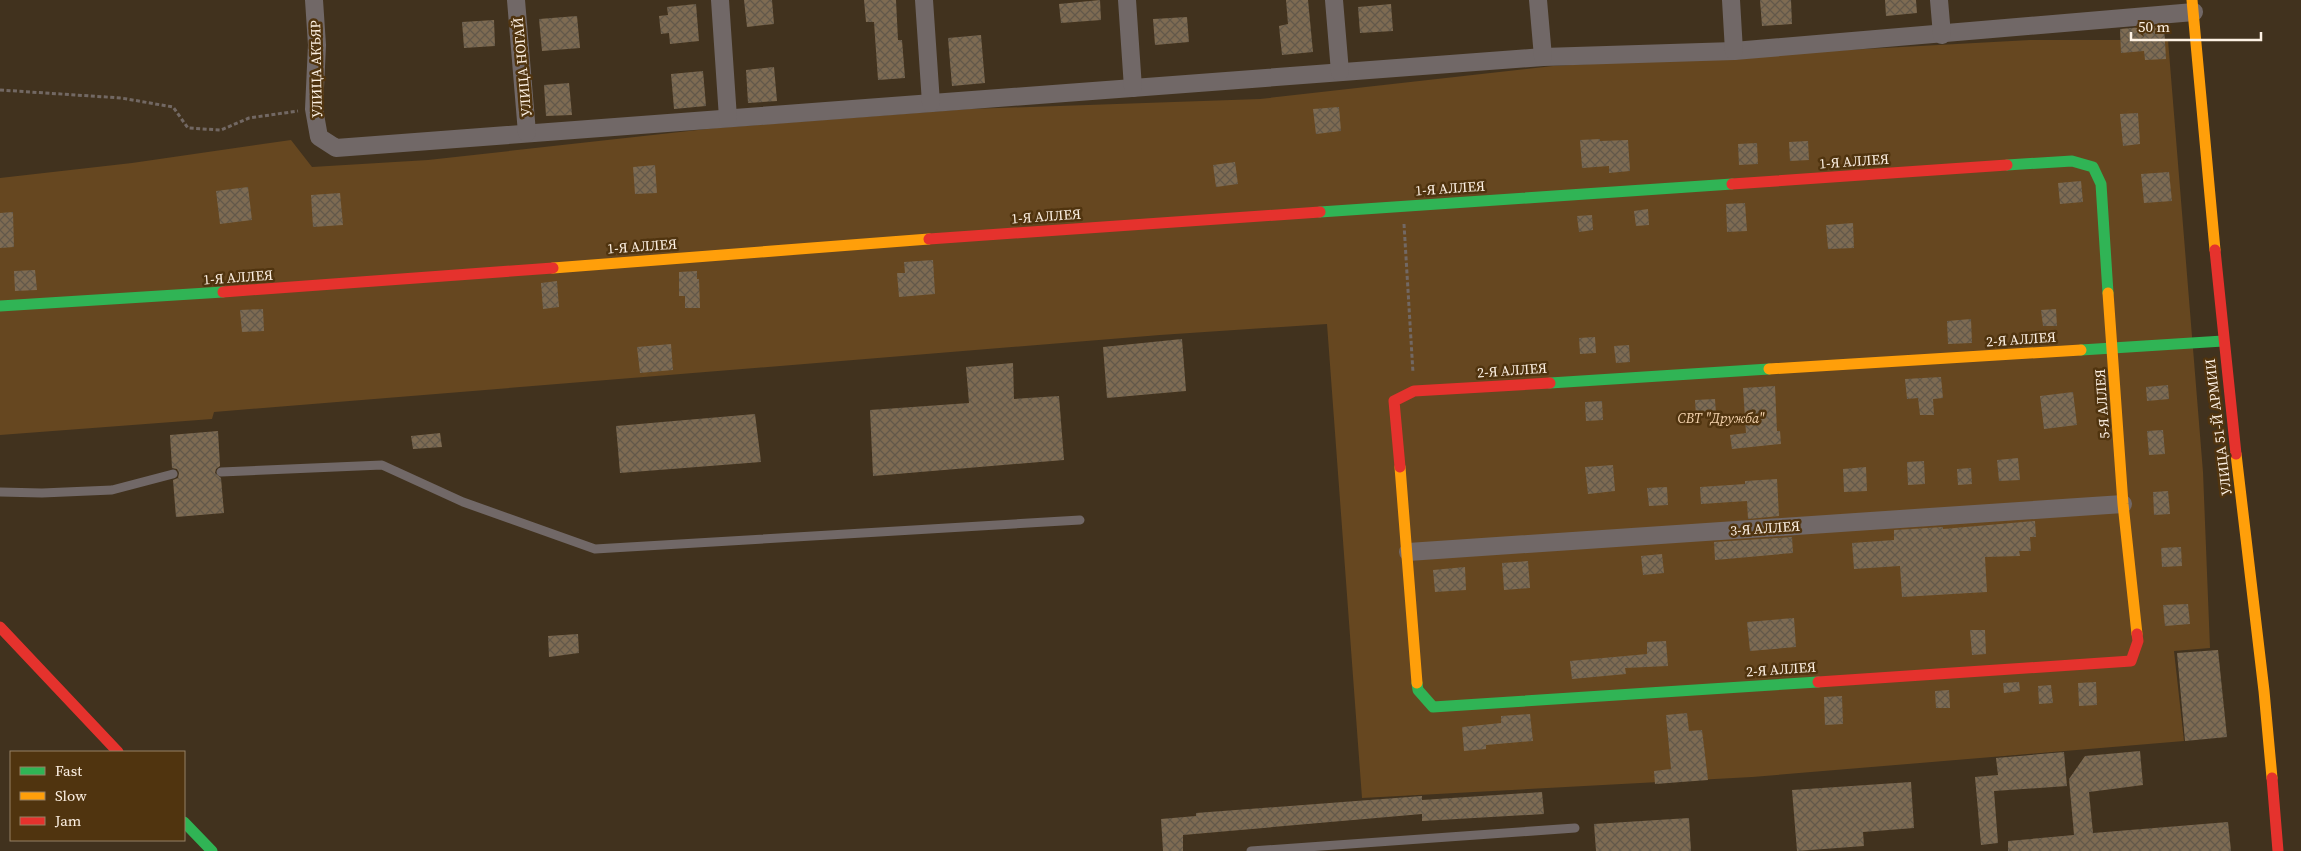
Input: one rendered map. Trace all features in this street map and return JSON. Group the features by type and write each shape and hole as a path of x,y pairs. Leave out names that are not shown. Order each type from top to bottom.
{"street":[{"name":"УЛИЦА АКЪЯР","path":"314,0 317,45 314,109 319,137 336,148 527,133"},
{"name":"УЛИЦА НОГАЙ","path":"516,0 527,133"},
{"path":"720,0 728,118"},
{"path":"924,0 930,103"},
{"path":"1127,0 1133,88"},
{"path":"1334,0 1340,72"},
{"path":"1538,0 1543,57"},
{"path":"1731,0 1734,51"},
{"path":"1939,0 1942,35"},
{"path":"527,133 1543,57 1734,51 1942,35 2193,6"},
{"name":"УЛИЦА 51-Й АРМИИ","path":"2193,6 2224,341 2264,691 2278,851"},
{"name":"1-Я АЛЛЕЯ","path":"0,306 238,293 812,248 2072,161 2094,166"},
{"name":"5-Я АЛЛЕЯ","path":"2094,166 2101,184 2123,504 2138,641"},
{"name":"2-Я АЛЛЕЯ","path":"2138,641 2131,661 2110,663 1433,707 1418,690 1394,401 1414,391 2224,341"},
{"name":"3-Я АЛЛЕЯ","path":"1408,552 2123,504"},
{"path":"0,628 117,751"},
{"path":"185,823 212,851"}],"lane":[{"path":"221,472 382,465 463,502 595,549 1080,520"},
{"path":"0,492 112,490 173,474"},
{"path":"1251,851 1574,828"}],"path":[{"path":"0,90 121,98 173,107 188,128 220,130 249,118 314,109"},
{"path":"1403,206 1414,391"}],"green space":[{"name":"СВТ \"Дружба\"","path":"2030,40 2168,40 2203,472 2210,648 2174,651 2184,741 1752,777 1362,798 1327,324 1160,335 214,412 212,419 0,435 0,178 132,163 291,140 312,167 428,160 716,128 969,109 1260,99 1553,66"}],"building":[{"path":"744,0 772,0 774,24 747,27"},
{"path":"864,0 896,0 898,40 902,40 905,78 878,80 874,22 866,22"},
{"path":"1100,0 1101,20 1061,23 1059,4"},
{"path":"1286,0 1308,0 1313,52 1282,55 1279,26 1288,24"},
{"path":"1760,0 1791,0 1792,24 1762,26"},
{"path":"1885,0 1916,0 1917,13 1886,16"},
{"path":"696,4 699,41 670,44 669,33 661,34 659,16 668,15 667,7"},
{"path":"1391,4 1393,31 1360,33 1358,7"},
{"path":"577,16 580,48 542,51 539,19"},
{"path":"1187,17 1189,42 1155,45 1153,19"},
{"path":"494,20 495,46 464,48 462,22"},
{"path":"2164,25 2166,59 2145,60 2144,51 2121,53 2120,29"},
{"path":"981,35 985,83 952,86 948,38"},
{"path":"774,67 777,101 748,103 746,70"},
{"path":"703,71 706,106 674,109 671,74"},
{"path":"569,83 572,115 546,116 544,85"},
{"path":"1339,107 1341,131 1316,134 1313,109"},
{"path":"2138,113 2140,144 2123,146 2120,114"},
{"path":"1600,139 1600,141 1628,140 1630,171 1609,173 1609,166 1582,168 1580,140"},
{"path":"1808,141 1809,160 1790,161 1789,142"},
{"path":"1757,143 1758,164 1739,165 1738,144"},
{"path":"1235,162 1238,184 1216,187 1213,165"},
{"path":"655,165 657,193 635,194 633,167"},
{"path":"2169,172 2172,201 2144,203 2141,174"},
{"path":"2081,181 2083,202 2060,204 2058,183"},
{"path":"248,187 252,220 220,224 216,191"},
{"path":"340,193 343,225 313,227 311,195"},
{"path":"1745,203 1747,231 1727,232 1726,204"},
{"path":"1648,209 1649,225 1636,226 1634,211"},
{"path":"13,212 14,247 0,248 0,213"},
{"path":"1592,215 1593,230 1579,232 1577,216"},
{"path":"1853,223 1854,248 1828,249 1826,225"},
{"path":"933,260 935,294 899,297 897,273 905,273 904,262"},
{"path":"35,270 37,290 15,291 14,271"},
{"path":"697,271 700,308 685,308 685,296 679,296 679,272"},
{"path":"557,281 559,307 543,309 541,283"},
{"path":"263,309 264,331 242,332 240,310"},
{"path":"2056,309 2057,326 2043,326 2041,310"},
{"path":"1971,319 1972,343 1948,344 1947,321"},
{"path":"1595,337 1596,353 1580,354 1579,338"},
{"path":"1182,339 1186,391 1107,398 1103,347"},
{"path":"671,344 673,370 640,373 637,347"},
{"path":"1629,345 1630,362 1616,363 1614,346"},
{"path":"1013,363 1014,399 1059,396 1064,460 873,476 870,410 969,403 966,367"},
{"path":"1941,377 1943,398 1933,399 1934,415 1920,415 1918,398 1907,399 1905,379"},
{"path":"2168,385 2169,399 2147,401 2146,387"},
{"path":"1775,386 1777,431 1780,431 1781,444 1732,449 1730,435 1746,433 1743,388"},
{"path":"2073,392 2077,425 2044,429 2040,396"},
{"path":"1715,399 1716,414 1696,416 1695,400"},
{"path":"1602,401 1603,420 1586,421 1585,402"},
{"path":"755,414 761,462 620,473 616,426"},
{"path":"2163,430 2165,454 2149,455 2147,431"},
{"path":"218,431 220,466 216,469 215,473 221,478 224,513 176,517 173,480 178,478 179,473 177,469 172,468 170,435"},
{"path":"440,433 442,447 413,449 411,436"},
{"path":"2018,458 2020,480 1999,481 1997,460"},
{"path":"1924,461 1925,484 1908,485 1907,462"},
{"path":"1613,465 1615,491 1588,494 1585,467"},
{"path":"1866,467 1867,491 1844,492 1843,469"},
{"path":"1971,468 1972,484 1958,485 1957,469"},
{"path":"1777,479 1779,516 1748,519 1747,501 1701,504 1700,487 1745,484 1745,481"},
{"path":"1667,487 1668,505 1649,506 1647,488"},
{"path":"2168,491 2170,514 2154,515 2153,492"},
{"path":"2035,521 2036,537 2030,537 2031,551 2019,551 2020,556 1985,557 1987,592 1902,597 1900,566 1854,569 1852,543 1894,540 1894,530 1943,527 1943,529"},
{"path":"1792,537 1793,553 1715,560 1714,542"},
{"path":"2181,547 2182,566 2162,567 2161,548"},
{"path":"1662,554 1664,573 1643,575 1641,556"},
{"path":"1528,561 1530,588 1504,590 1502,563"},
{"path":"1465,567 1466,590 1435,592 1433,570"},
{"path":"2188,604 2190,624 2165,626 2163,605"},
{"path":"1794,618 1796,647 1750,651 1747,622"},
{"path":"1970,630 1985,630 1986,654 1972,655"},
{"path":"578,634 579,653 549,657 548,636"},
{"path":"1666,641 1668,666 1625,668 1626,674 1572,679 1570,661 1647,654 1647,642"},
{"path":"2218,650 2227,737 2185,741 2177,653"},
{"path":"2019,682 2020,691 2004,693 2003,683"},
{"path":"2096,682 2097,705 2079,706 2078,683"},
{"path":"2051,685 2053,703 2039,704 2038,686"},
{"path":"1949,690 1950,708 1936,708 1935,691"},
{"path":"1842,696 1843,724 1825,725 1824,697"},
{"path":"1687,713 1689,731 1702,730 1708,780 1655,784 1654,771 1671,769 1666,715"},
{"path":"1530,714 1533,741 1486,745 1486,749 1464,751 1462,727 1501,723 1501,716"},
{"path":"2140,751 2143,785 2089,792 2093,833 2228,822 2231,851 2008,851 2008,841 2074,835 2069,779 2085,756"},
{"path":"2064,752 2067,786 1994,791 1998,843 1981,845 1975,777 1998,775 1996,758"},
{"path":"1911,782 1914,828 1863,832 1864,846 1797,851 1792,790"},
{"path":"1542,792 1544,814 1422,821 1422,814 1183,835 1183,851 1163,851 1161,819 1196,816 1196,813 1422,796 1422,800"},
{"path":"1689,818 1691,851 1596,851 1594,824"}],"traffic: fast":[{"path":"2007,165 2072,161 2093,167 2101,184 2108,293"},
{"path":"1320,212 1732,184"},
{"path":"0,306 223,292"},
{"path":"2081,350 2223,341"},
{"path":"1550,383 1769,369"},
{"path":"1417,683 1418,690 1433,707 1818,682"},
{"path":"185,823 212,851"}],"traffic: slow":[{"path":"2192,0 2215,250"},
{"path":"553,268 929,239"},
{"path":"2108,293 2123,504 2137,634"},
{"path":"1769,369 2081,350"},
{"path":"2236,454 2264,691 2272,778"},
{"path":"1400,467 1417,683"}],"traffic: jam":[{"path":"1732,184 2007,165"},
{"path":"929,239 1320,212"},
{"path":"2215,250 2236,454"},
{"path":"223,292 553,268"},
{"path":"1400,467 1394,401 1414,391 1550,383"},
{"path":"0,627 117,751"},
{"path":"1818,682 2131,661 2138,641 2137,634"},
{"path":"2272,778 2278,851"}]}
